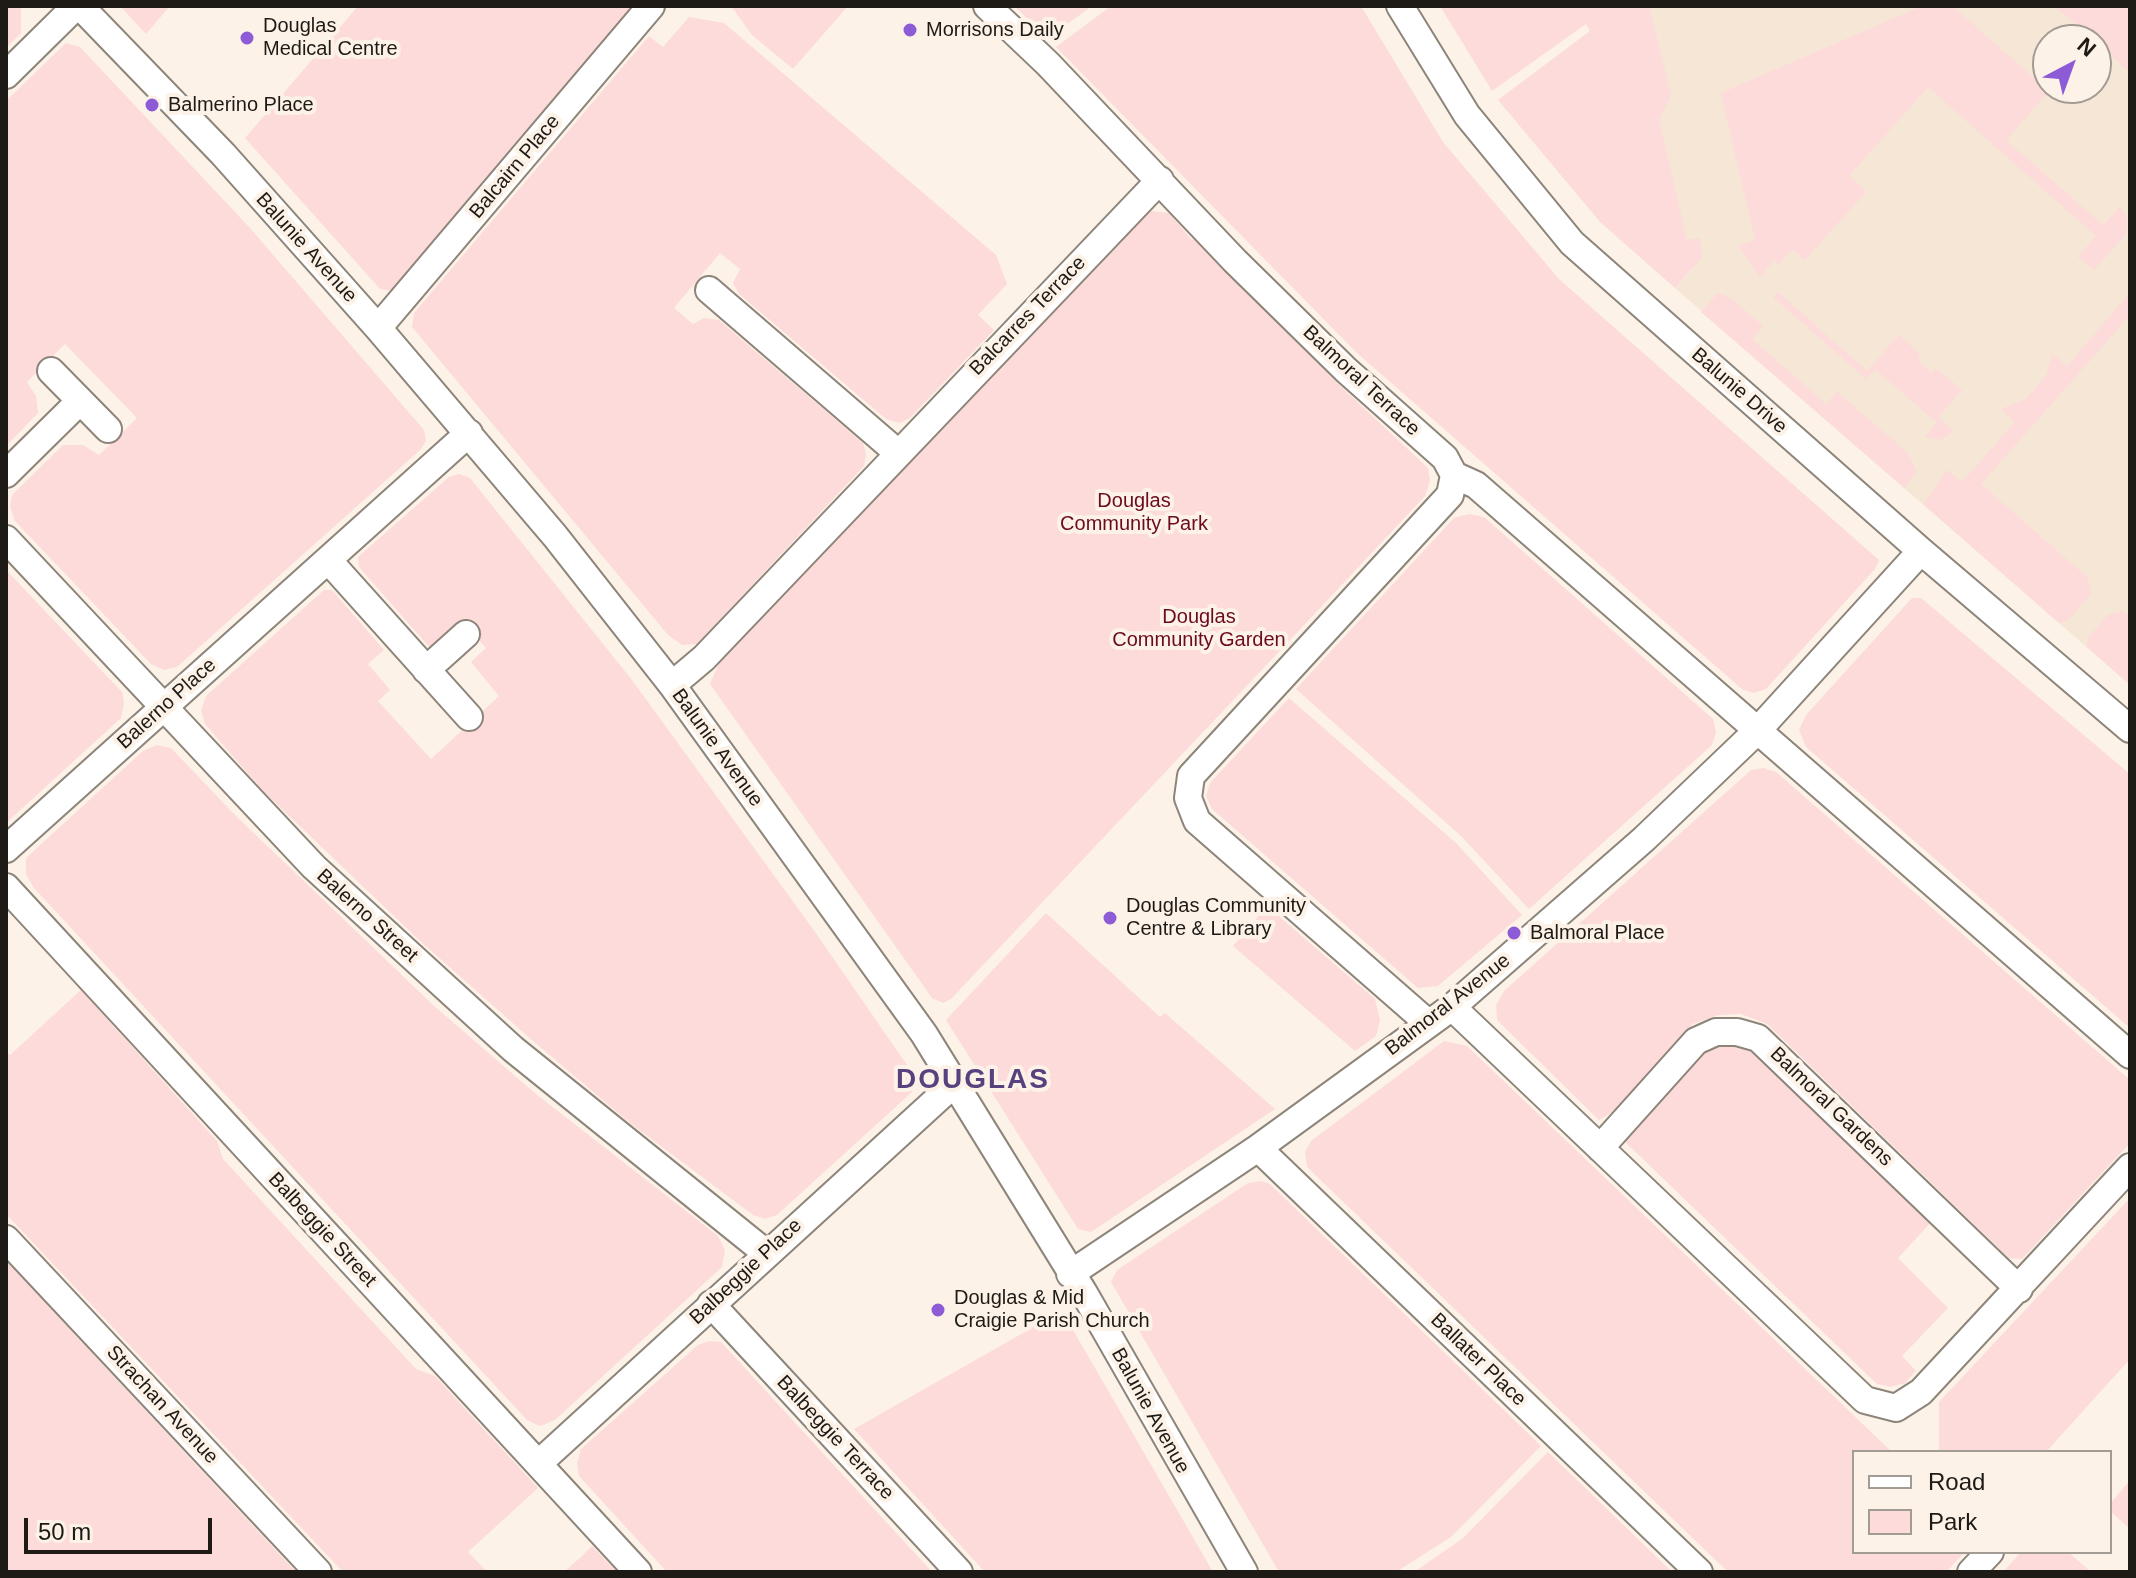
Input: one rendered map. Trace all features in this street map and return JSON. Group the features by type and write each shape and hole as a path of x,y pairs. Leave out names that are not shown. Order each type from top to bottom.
{"street":[{"path":"6,75 78,6"},
{"name":"Balunie Avenue","path":"78,6 223,154 378,328 469,433 672,685 924,1034 1070,1274 1244,1572"},
{"name":"Balcairn Place","path":"378,328 651,6"},
{"name":"Balmoral Terrace","path":"987,6 1301,326 1445,458 1454,475 1476,485 1758,730"},
{"name":"Balunie Drive","path":"1400,6 1467,115 1572,243 1921,551 2130,729"},
{"name":"Balcarres Terrace","path":"672,685 704,658 1160,180"},
{"path":"709,290 898,453"},
{"path":"51,371 108,429"},
{"path":"6,474 80,401"},
{"name":"Balerno Place","path":"6,849 469,433"},
{"path":"1428,1023 1197,821 1188,798 1191,776 1450,495 1454,475"},
{"name":"Balerno Street","path":"6,539 314,867 513,1049 766,1253"},
{"name":"Balmoral Avenue","path":"1070,1274 1258,1148 1452,1007 1644,839 1758,730 1921,551"},
{"path":"328,560 469,717"},
{"path":"426,670 466,634"},
{"path":"1758,730 2130,1055"},
{"name":"Balbeggie Street","path":"6,887 638,1572"},
{"path":"1452,1007 1865,1400 1896,1408 1921,1392 2130,1167"},
{"name":"Balmoral Gardens","path":"1600,1148 1696,1041 1716,1032 1737,1032 1758,1038 2019,1289"},
{"name":"Balbeggie Place","path":"539,1463 955,1083"},
{"name":"Ballater Place","path":"1258,1148 1699,1572"},
{"name":"Strachan Avenue","path":"6,1239 318,1572"},
{"name":"Balbeggie Terrace","path":"711,1304 959,1572"},
{"path":"1971,1572 1988,1554"}],"shaded area":[{"path":"1595,6 2130,6 2130,685 1675,288 1691,270"}],"green space":[{"path":"6,6 21,6 21,33 6,48"},
{"path":"120,6 170,6 146,34"},
{"path":"358,6 638,6 403,285 392,291 380,289 245,138"},
{"path":"731,6 848,6 793,69 752,35"},
{"path":"1014,6 1092,6 1048,38"},
{"path":"1111,6 1361,6 1443,142 1559,279 1879,560 1875,569 1766,689 1754,693 1743,690 1357,353 1056,47"},
{"path":"1440,6 1649,6 1671,95 1659,120 1687,240 1700,238 1702,257 1675,288 1600,222 1498,100 1590,31 1586,24 1492,91"},
{"path":"1922,6 1952,6 2032,76 2032,104 2038,104 2006,140 2103,225 2120,207 2127,217 2126,234 2094,270 2078,257 2096,236 1928,87 1849,176 1866,192 1805,260 1792,249 1779,264 1774,260 1760,277 1738,245 1755,240 1721,93"},
{"path":"2054,6 2130,6 2130,73 2112,56 2112,24 2076,24"},
{"path":"689,17 724,23 996,255 1007,284 978,315 994,330 910,418 900,423 886,419 739,294 733,283 740,269 720,253 674,308 693,324 704,318 719,320 863,443 866,454 864,466 697,644 682,645 668,635 412,327 414,313 649,36 663,47"},
{"path":"66,43 80,47 250,228 424,430 426,441 421,449 177,667 164,670 151,664 15,521 10,507 12,495 63,445 83,445 99,455 137,418 65,344 27,382 36,396 38,413 6,446 6,101"},
{"name":"Douglas Community Park","path":"1150,211 1169,213 1192,240 1197,237 1333,379 1428,468 1430,481 1425,496 951,999 943,1003 932,998 710,684 722,656 1134,218"},
{"path":"1778,292 1867,371 1899,335 1921,355 1917,360 1931,373 1936,368 1962,390 1938,417 1953,431 1941,440 1925,437 1937,423 1875,369 1866,379 1773,297"},
{"path":"1718,293 1731,298 1763,326 1752,339 1826,404 1837,392 1908,453 1917,472 1904,488 1701,312"},
{"path":"2130,293 2130,315 1981,484 2088,578 2091,594 2068,620 2059,623 1923,504 1947,470 1962,482 2015,422 2001,409 2026,399 2046,376 2052,354 2067,366"},
{"path":"459,474 470,478 632,680 813,929 916,1078 912,1092 777,1215 765,1219 753,1215 630,1123 533,1041 419,940 262,790 205,724 201,710 206,696 324,590 332,590 384,650 368,664 390,690 378,701 431,759 499,696 471,662 486,648 462,621 431,649 359,567 358,557 449,477"},
{"path":"1469,514 1484,517 1713,719 1716,732 1712,745 1529,909 1462,837 1296,689 1454,518"},
{"path":"6,570 122,692 124,703 121,718 6,823"},
{"path":"1912,598 1921,598 2130,774 2130,1028 1806,747 1799,730 1806,715"},
{"path":"2123,611 2130,617 2130,685 2087,647 2088,638 2108,615"},
{"path":"1289,698 1456,843 1522,915 1438,986 1418,988 1212,809 1206,796 1210,783"},
{"path":"157,745 171,748 235,815 433,1005 536,1094 718,1236 725,1250 722,1267 555,1420 540,1426 527,1420 34,888 26,874 26,858 143,751"},
{"path":"1764,768 1776,772 2130,1080 2130,1143 2022,1259 2009,1258 1767,1024 1741,1014 1718,1015 1693,1024 1613,1112 1599,1120 1497,1020 1496,1005 1504,991 1751,770"},
{"path":"1267,906 1375,999 1380,1020 1376,1036 1355,1051 1233,946"},
{"path":"1046,913 1160,1017 1165,1013 1275,1109 1091,1232 1078,1229 946,1020"},
{"path":"81,990 217,1141 223,1159 416,1369 435,1376 538,1488 468,1552 487,1572 343,1572 6,1214 6,1052 10,1055"},
{"path":"1724,1040 1745,1045 1935,1218 1898,1258 1948,1308 1902,1356 1916,1371 1905,1383 1891,1387 1877,1384 1622,1139 1705,1047"},
{"path":"1444,1041 1467,1046 1890,1450 1852,1450 1852,1554 1963,1554 1946,1572 1728,1572 1307,1167 1305,1152 1311,1141"},
{"path":"1260,1181 1270,1184 1541,1446 1451,1537 1396,1572 1279,1572 1111,1282 1117,1270 1248,1183"},
{"path":"2130,1198 2130,1359 2048,1450 1939,1450 1939,1402"},
{"path":"6,1261 296,1572 6,1572"},
{"path":"1062,1311 1213,1572 985,1572 854,1429"},
{"path":"709,1341 721,1342 932,1572 667,1572 579,1476 577,1463 581,1449 698,1345"},
{"path":"1548,1452 1672,1572 1414,1572 1462,1539"},
{"path":"2130,1480 2130,1529 2112,1513 2112,1502"},
{"path":"592,1546 617,1572 564,1572 581,1557"},
{"path":"2019,1554 2070,1554 2091,1572 2003,1572"}],"place":[{"name":"Morrisons Daily","path":"910,30"},
{"name":"Douglas Medical Centre","path":"247,38"},
{"name":"Balmerino Place","path":"152,105"},
{"name":"Douglas Community Centre & Library","path":"1110,918"},
{"name":"Balmoral Place","path":"1514,933"},
{"name":"Douglas & Mid Craigie Parish Church","path":"938,1310"}],"district":[{"name":"DOUGLAS","path":"973,1080"}],"park label":[{"name":"Douglas Community Garden","path":"1199,628"}]}
